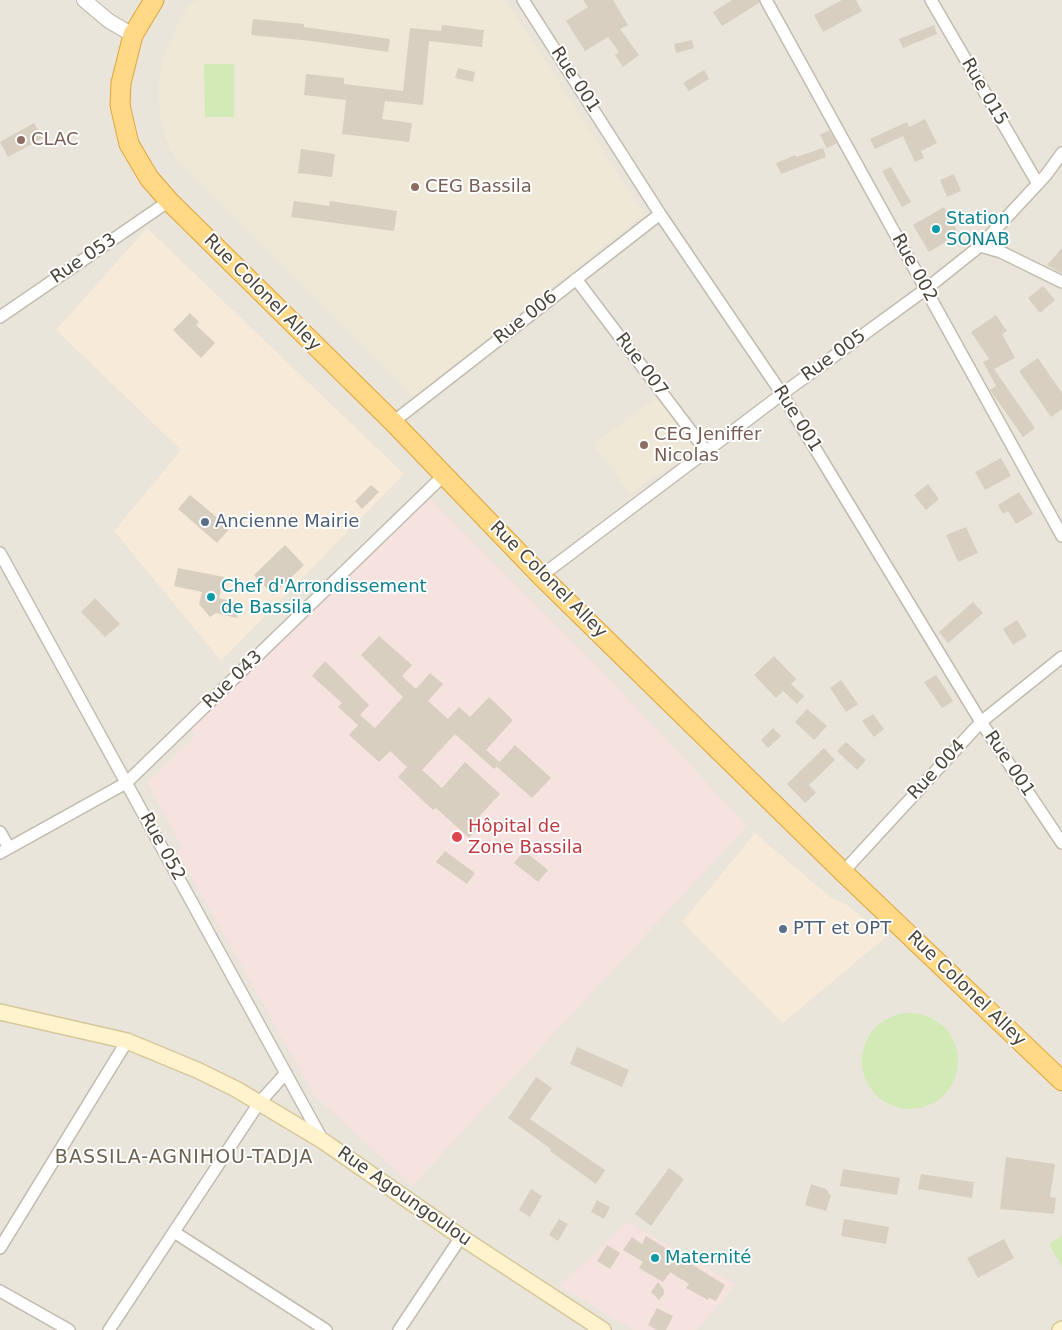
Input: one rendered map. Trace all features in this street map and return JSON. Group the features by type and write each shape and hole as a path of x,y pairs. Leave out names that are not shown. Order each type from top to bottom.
{"highway":[{"name":"Rue Colonel Alley","path":"154,0 133,34 121,83 123,124 137,160 168,201 393,422 541,576 843,872 1060,1076"}],"main road":[{"name":"Rue Agoungoulou","path":"0,1012 127,1041 197,1070 259,1103 323,1142 461,1237 603,1330"}],"street":[{"path":"84,0 109,21 133,34"},
{"name":"Rue 001","path":"523,0 660,214 782,394 981,722 1062,843"},
{"name":"Rue 002","path":"766,0 1062,536"},
{"name":"Rue 015","path":"931,0 1038,184"},
{"name":"Rue 005","path":"541,576 782,394 926,290 980,246 1038,184 1062,153"},
{"name":"Rue 053","path":"0,316 168,201"},
{"name":"Rue 006","path":"393,422 660,214"},
{"path":"980,246 1001,252 1062,282"},
{"name":"Rue 007","path":"576,279 706,451"},
{"name":"Rue 043","path":"4,850 126,783 443,476"},
{"name":"Rue 052","path":"0,553 323,1142"},
{"name":"Rue 004","path":"843,872 981,722 1062,657"},
{"path":"0,832 4,850"},
{"path":"0,1248 127,1041"},
{"path":"109,1330 259,1103 286,1073"},
{"path":"174,1232 326,1330"},
{"path":"399,1330 461,1237"},
{"path":"0,1291 69,1330"}],"shaded area":[{"path":"0,0 1062,0 1062,1330 0,1330"},
{"name":"CEG Bassila","path":"197,0 506,0 644,214 414,397 176,159 165,138 160,115 158,89 162,60 180,17 190,4"},
{"path":"147,228 404,474 221,661 114,531 181,450 56,330"},
{"name":"CEG Jeniffer Nicolas","path":"659,396 696,446 630,494 593,444"},
{"name":"Hôpital de Zone Bassila","path":"427,496 605,674 747,826 412,1186 314,1095 177,851 182,848 147,782 195,735 191,729 318,600"},
{"name":"PTT et OPT","path":"755,833 834,900 843,902 887,936 783,1023 682,922"},
{"path":"627,1222 736,1285 697,1330 633,1330 560,1286"}],"green space":[{"path":"204,64 234,64 234,117 205,117"},
{"path":"910,1013 928,1017 944,1027 954,1043 958,1061 954,1079 944,1095 928,1105 910,1109 892,1105 876,1095 866,1079 862,1061 866,1043 876,1027 892,1017"},
{"path":"1062,1235 1062,1267 1049,1244"}],"building":[{"path":"583,0 613,0 628,25 620,29 639,55 623,67 615,55 619,52 608,37 585,51 566,21 588,7"},
{"path":"732,0 759,0 759,3 722,26 713,12"},
{"path":"842,0 856,0 862,11 823,32 814,15"},
{"path":"253,19 304,24 304,27 390,39 388,52 251,35"},
{"path":"442,25 484,30 482,47 429,41 423,105 385,101 382,119 412,123 409,142 342,134 346,100 304,95 306,74 344,78 344,84 403,91 410,28 441,31"},
{"path":"934,25 937,34 903,48 899,39"},
{"path":"692,40 694,48 676,53 674,44"},
{"path":"458,68 475,72 473,82 455,78"},
{"path":"704,70 709,79 689,91 683,83"},
{"path":"925,119 937,143 921,151 924,158 915,162 903,136 875,149 870,139 907,122 909,127"},
{"name":"CLAC","path":"34,123 43,138 8,157 0,142"},
{"path":"829,130 837,143 827,148 820,135"},
{"path":"823,148 826,157 781,174 776,163 795,155 796,157"},
{"path":"301,149 335,154 332,177 298,173"},
{"path":"891,167 911,202 902,207 882,171"},
{"path":"954,174 961,191 947,197 940,180"},
{"path":"294,201 329,206 330,201 397,211 394,231 291,217"},
{"name":"Station SONAB","path":"944,207 959,234 929,252 913,225"},
{"path":"1062,248 1062,274 1047,265"},
{"path":"1043,286 1055,300 1040,313 1028,298"},
{"path":"190,313 199,322 196,325 215,343 201,358 173,330"},
{"path":"996,315 1007,331 1002,334 1015,358 994,369 1035,428 1023,437 990,390 996,386 983,362 989,359 971,332"},
{"path":"1038,358 1062,393 1062,409 1051,417 1019,371"},
{"path":"1001,458 1011,476 985,490 975,472"},
{"path":"928,484 939,499 926,510 914,495"},
{"path":"371,485 379,492 362,509 355,501"},
{"path":"1019,492 1033,514 1016,524 1008,511 1003,514 998,505"},
{"path":"190,495 230,528 217,543 178,509"},
{"path":"966,527 978,553 958,562 946,535"},
{"path":"285,545 304,565 273,595 254,575"},
{"name":"Chef d'Arrondissement de Bassila","path":"178,568 224,577 219,598 240,604 237,618 216,613 210,617 199,604 202,592 174,586"},
{"path":"95,598 120,624 105,637 81,612"},
{"path":"973,602 983,613 948,643 939,632"},
{"path":"1017,620 1027,636 1013,645 1003,629"},
{"path":"379,636 412,665 402,676 416,689 430,673 443,684 428,701 448,719 459,707 470,717 489,697 513,720 486,750 500,762 494,769 455,734 422,770 442,788 465,762 500,794 474,822 479,827 469,838 436,808 433,810 398,777 407,767 390,751 379,762 349,735 358,725 338,707 342,703 312,676 325,661 369,705 360,715 375,728 403,697 361,655"},
{"path":"774,656 796,679 791,684 804,696 797,704 783,691 776,698 754,675"},
{"path":"936,675 953,701 942,708 924,682"},
{"path":"841,680 858,704 846,712 830,688"},
{"path":"807,709 827,726 814,740 795,722"},
{"path":"873,714 884,729 874,737 862,721"},
{"path":"773,728 781,736 768,748 761,740"},
{"path":"846,742 866,760 857,770 837,751"},
{"path":"515,745 551,778 532,798 496,766"},
{"path":"824,748 835,760 809,785 816,793 805,803 787,784"},
{"path":"445,851 475,873 467,884 436,862"},
{"path":"524,851 548,870 538,882 514,863"},
{"path":"577,1047 629,1070 622,1087 570,1064"},
{"path":"536,1077 552,1088 530,1119 605,1170 596,1184 508,1118"},
{"path":"1006,1157 1055,1164 1050,1197 1056,1198 1054,1214 1000,1209"},
{"path":"669,1168 684,1179 651,1226 635,1214"},
{"path":"843,1169 900,1178 897,1195 840,1186"},
{"path":"921,1174 974,1182 972,1198 918,1189"},
{"path":"811,1184 826,1189 831,1196 826,1211 805,1205"},
{"path":"531,1189 542,1196 530,1217 519,1210"},
{"path":"597,1200 610,1207 604,1219 591,1212"},
{"path":"559,1219 568,1224 558,1241 549,1235"},
{"path":"844,1219 889,1227 886,1244 841,1236"},
{"path":"646,1236 725,1285 716,1301 709,1298 708,1300 686,1288 689,1284 670,1272 663,1282 639,1268 643,1262 623,1250 632,1237 642,1244"},
{"path":"1004,1239 1014,1258 978,1278 967,1258"},
{"path":"607,1245 620,1253 610,1269 597,1261"},
{"path":"658,1282 664,1290 664,1294 659,1300 651,1292"},
{"path":"657,1308 673,1316 666,1330 657,1330 648,1325"}],"place":[{"name":"CLAC","path":"21,140"},
{"name":"CEG Bassila","path":"415,187"},
{"name":"Station SONAB","path":"936,229"},
{"name":"CEG Jeniffer Nicolas","path":"644,445"},
{"name":"Ancienne Mairie","path":"205,522"},
{"name":"Chef d'Arrondissement de Bassila","path":"211,597"},
{"name":"Hôpital de Zone Bassila","path":"457,837"},
{"name":"PTT et OPT","path":"783,929"},
{"name":"Maternité","path":"655,1258"}],"district":[{"name":"BASSILA-AGNIHOU-TADJA","path":"184,1158"}]}
